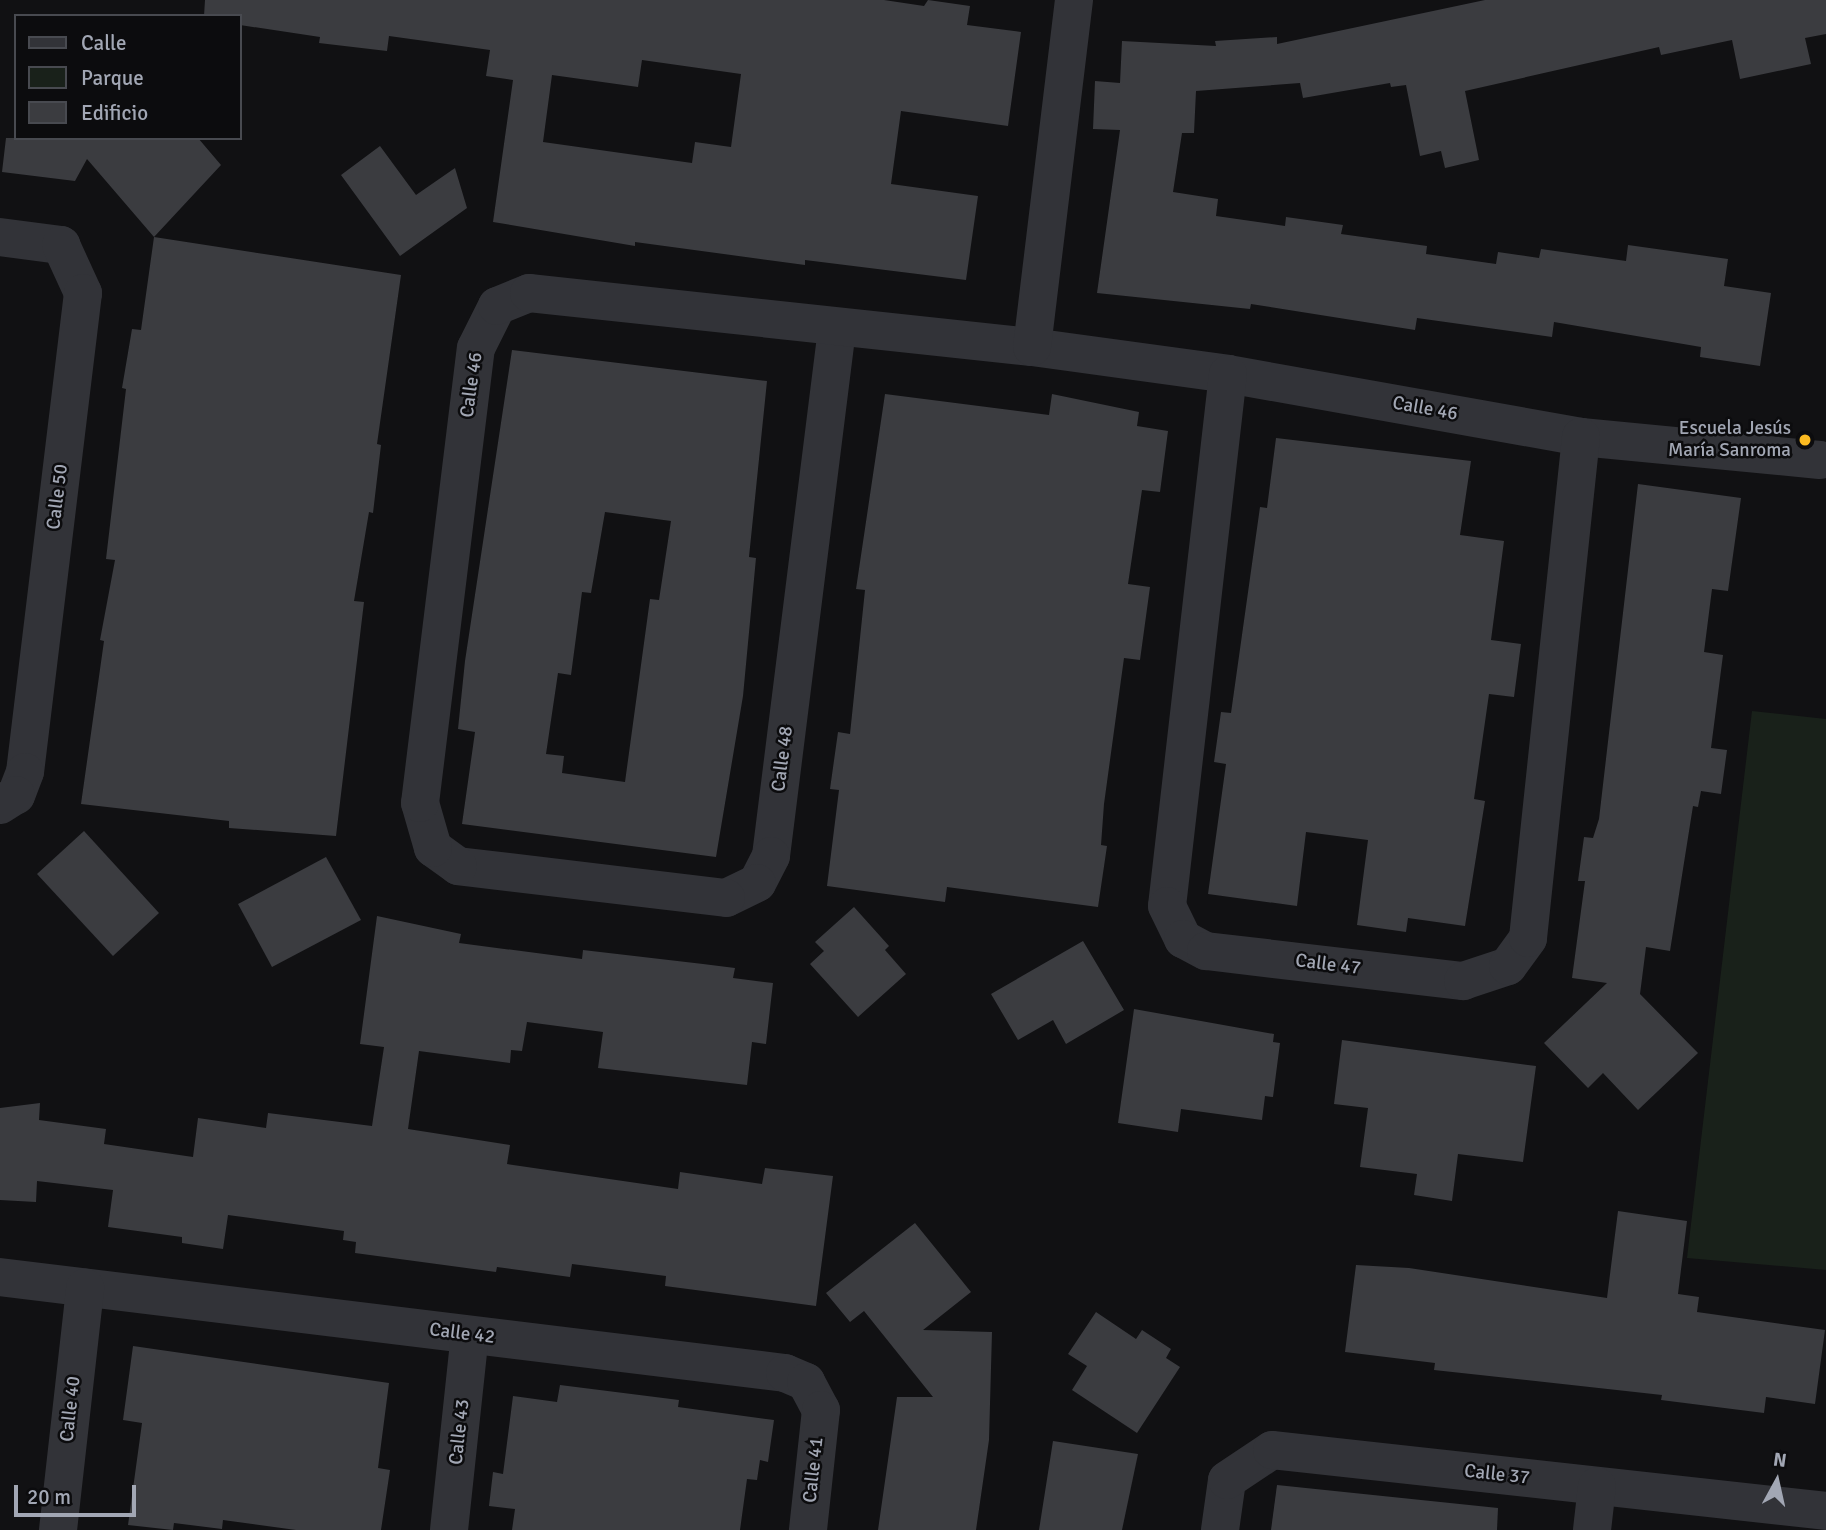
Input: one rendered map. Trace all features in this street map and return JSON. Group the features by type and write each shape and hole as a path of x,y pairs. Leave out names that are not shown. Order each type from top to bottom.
{"street":[{"path":"1032,348 1074,0"},
{"name":"Calle 50","path":"0,237 61,245 83,293 25,772 16,795 0,805"},
{"name":"Calle 46","path":"458,866 433,848 421,803 476,348 498,306 529,293 837,329 1032,348 1228,374 1581,437 1820,460"},
{"name":"Calle 48","path":"458,866 726,898 757,883 771,856 837,329"},
{"name":"Calle 47","path":"1228,374 1167,905 1183,939 1206,951 1463,981 1508,966 1528,938 1581,437"},
{"path":"0,1277 85,1288"},
{"name":"Calle 42","path":"85,1288 785,1373 806,1382 821,1410"},
{"name":"Calle 40","path":"58,1530 85,1288"},
{"name":"Calle 43","path":"449,1530 470,1335"},
{"name":"Calle 41","path":"808,1530 821,1410"},
{"name":"Calle 37","path":"1220,1530 1227,1480 1272,1450 1826,1511"},
{"path":"1592,1530 1597,1486"}],"green space":[{"path":"1752,711 1826,719 1826,1270 1687,1258"}],"building":[{"path":"205,0 884,0 924,6 928,0 970,6 967,25 1021,32 1008,126 901,111 891,184 978,196 966,280 805,260 805,265 635,242 635,246 493,222 513,80 486,76 490,50 389,36 387,51 319,43 320,37 242,25 242,14 204,14","holes":["642,60 741,74 731,147 695,142 692,163 543,142 552,75 638,87"]},
{"path":"1485,0 1826,0 1826,34 1805,38 1811,64 1740,79 1732,40 1661,55 1659,47 1465,91 1479,160 1445,168 1441,151 1420,156 1406,85 1391,87 1390,83 1303,98 1300,83 1196,91 1194,133 1182,133 1173,192 1218,199 1216,216 1285,226 1286,217 1343,225 1341,234 1427,246 1426,254 1496,264 1498,252 1539,258 1541,249 1626,261 1628,245 1728,259 1724,286 1771,293 1760,366 1700,357 1701,347 1554,322 1552,337 1417,318 1415,330 1251,304 1250,309 1097,293 1120,130 1093,129 1095,81 1120,83 1122,41 1216,46 1215,41 1277,37 1277,44"},
{"path":"6,138 200,140 221,165 154,237 87,159 75,181 2,172"},
{"path":"380,146 416,195 455,168 467,208 400,256 341,175"},
{"path":"154,237 401,275 377,444 381,445 373,513 369,512 354,601 364,602 336,836 229,828 229,821 81,804 104,641 100,640 115,560 106,559 126,389 122,388 132,329 141,330"},
{"path":"512,350 767,381 749,557 756,558 743,696 716,857 462,824 475,732 458,729 465,661","holes":["605,512 671,521 659,600 650,599 625,782 562,773 564,756 546,754 558,673 571,675 582,592 591,593"]},
{"path":"885,394 1049,415 1052,394 1139,412 1137,426 1168,431 1160,492 1142,490 1128,584 1150,587 1140,660 1124,658 1104,804 1101,845 1107,846 1098,907 947,887 945,902 827,886 839,790 830,789 838,732 850,734 865,590 856,589"},
{"path":"1276,438 1471,461 1460,535 1504,541 1491,640 1521,644 1514,697 1489,694 1474,799 1485,801 1465,926 1408,918 1406,932 1357,925 1368,840 1306,832 1297,906 1208,894 1226,764 1214,762 1221,712 1231,713 1260,507 1267,508"},
{"path":"1638,484 1741,498 1728,591 1712,589 1704,652 1723,655 1711,748 1727,750 1721,794 1701,791 1698,807 1693,806 1670,951 1646,947 1640,994 1698,1053 1638,1110 1603,1073 1588,1088 1544,1043 1607,983 1572,978 1585,881 1578,881 1584,837 1593,838 1599,819"},
{"path":"84,831 159,913 113,956 37,874"},
{"path":"326,857 361,920 272,967 238,904"},
{"path":"854,907 889,946 885,950 906,974 858,1017 810,964 824,951 815,942"},
{"path":"377,916 461,934 459,943 582,959 583,950 735,968 733,978 773,983 766,1044 752,1042 747,1085 598,1068 603,1032 527,1022 522,1051 511,1050 510,1063 419,1051 408,1129 510,1145 507,1164 678,1189 680,1172 762,1184 765,1168 833,1176 816,1306 665,1286 666,1276 572,1264 570,1277 497,1267 496,1272 355,1253 356,1242 343,1240 344,1231 228,1215 223,1249 182,1243 182,1237 108,1227 113,1190 37,1181 36,1202 0,1200 0,1108 40,1103 39,1120 106,1129 104,1144 193,1157 198,1118 266,1128 268,1113 372,1126 384,1047 360,1044"},
{"path":"1083,941 1124,1010 1066,1044 1053,1020 1018,1040 991,994"},
{"path":"1134,1009 1274,1034 1273,1042 1280,1043 1273,1097 1265,1096 1262,1120 1181,1109 1178,1132 1118,1123"},
{"path":"1342,1040 1536,1066 1523,1162 1458,1154 1452,1201 1414,1195 1417,1174 1360,1167 1368,1108 1334,1104"},
{"path":"1618,1211 1687,1221 1678,1294 1699,1297 1697,1312 1825,1330 1815,1404 1766,1397 1764,1413 1661,1400 1662,1395 1434,1370 1435,1363 1345,1352 1356,1265 1409,1268 1607,1298"},
{"path":"915,1223 971,1292 923,1330 992,1332 989,1440 976,1530 878,1530 897,1397 933,1397 864,1311 850,1322 826,1293"},
{"path":"1096,1312 1136,1339 1142,1330 1171,1349 1166,1358 1180,1367 1137,1433 1072,1390 1087,1366 1068,1354"},
{"path":"133,1346 389,1383 378,1468 390,1470 381,1530 296,1530 223,1520 222,1529 174,1523 173,1530 128,1525 142,1423 123,1420"},
{"path":"560,1385 679,1400 678,1407 774,1420 768,1462 760,1460 757,1480 747,1479 740,1530 512,1530 515,1509 489,1506 493,1472 503,1474 513,1396 557,1402"},
{"path":"1053,1441 1138,1454 1122,1530 1039,1530"},
{"path":"1277,1485 1498,1508 1497,1530 1271,1530"}],"place":[{"name":"Escuela Jesús María Sanroma","path":"1805,440"}]}
